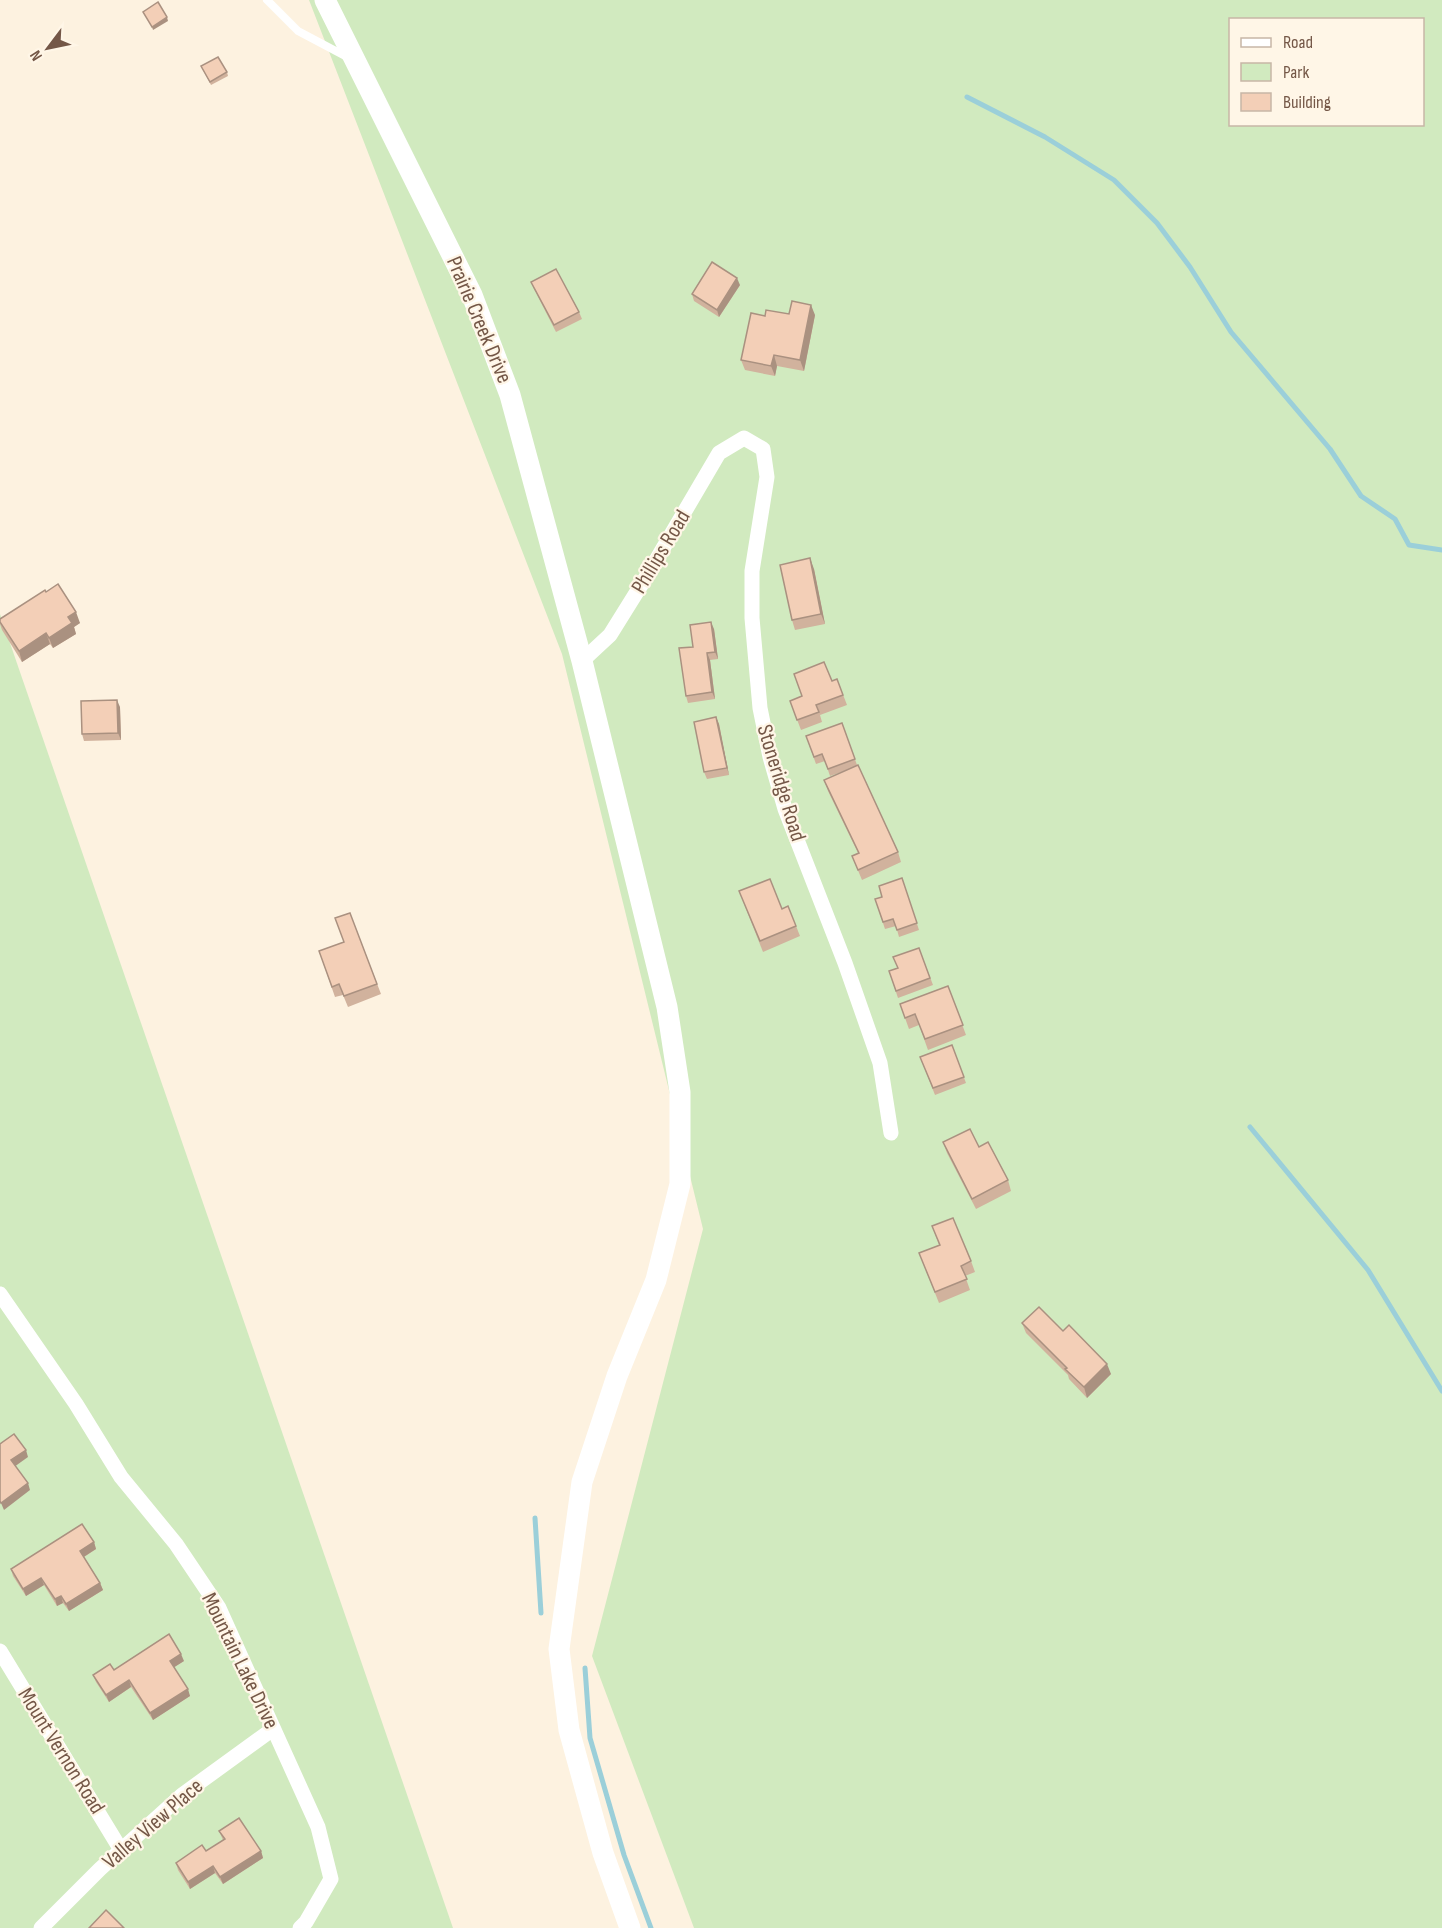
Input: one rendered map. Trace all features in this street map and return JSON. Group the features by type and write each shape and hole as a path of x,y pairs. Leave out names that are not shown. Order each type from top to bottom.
{"main road":[{"name":"Prairie Creek Drive","path":"325,0 472,295 510,395 582,661 667,1007 680,1092 680,1184 656,1280 617,1376 582,1482 559,1649 569,1730 603,1853 630,1928"}],"street":[{"name":"Stoneridge Road","path":"737,442 744,438 763,449 767,477 752,571 752,618 760,708 770,758 785,809 845,963 880,1063 891,1134"},
{"name":"Phillips Road","path":"582,661 610,634 719,453 737,442"},
{"name":"Mountain Lake Drive","path":"0,1294 76,1404 121,1477 176,1544 219,1608 318,1827 331,1879 306,1922 300,1928"},
{"name":"Mount Vernon Road","path":"0,1651 121,1850"},
{"name":"Valley View Place","path":"41,1928 121,1850 182,1795 273,1730"}],"lane":[{"path":"267,0 298,31 353,60"}],"green space":[{"path":"309,0 1442,0 1442,1928 694,1928 592,1656 703,1229 562,654"},
{"path":"0,614 453,1928 0,1928"}],"building":[{"path":"158,2 167,17 152,27 143,12"},
{"path":"218,57 227,72 210,82 201,66"},
{"path":"712,262 737,278 717,310 692,294"},
{"path":"556,269 579,312 554,325 531,282"},
{"path":"792,301 811,305 800,360 774,355 771,366 741,360 751,313 765,316 766,310 789,314"},
{"path":"810,558 821,614 792,620 780,565"},
{"path":"58,584 76,612 68,617 72,623 49,638 46,633 19,651 0,619"},
{"path":"711,622 715,652 707,653 712,692 686,696 679,648 693,647 690,625"},
{"path":"824,662 832,681 837,679 843,695 816,705 819,712 797,720 790,701 802,696 794,674"},
{"path":"117,700 118,733 82,734 81,701"},
{"path":"716,717 727,768 704,772 694,722"},
{"path":"842,723 855,759 828,769 822,754 814,757 806,736"},
{"path":"858,765 898,852 858,870 852,856 859,853 824,780"},
{"path":"902,878 917,923 897,930 893,919 883,922 875,899 882,897 879,886"},
{"path":"770,879 782,909 788,906 796,926 760,941 739,891"},
{"path":"350,913 377,984 344,996 339,984 332,987 319,951 344,942 335,918"},
{"path":"919,948 930,978 896,991 889,971 898,968 893,957"},
{"path":"948,986 963,1025 925,1039 915,1014 905,1018 900,1004"},
{"path":"952,1045 964,1077 933,1088 920,1057"},
{"path":"970,1129 979,1147 988,1142 1008,1180 972,1199 943,1142"},
{"path":"953,1218 971,1261 961,1266 967,1279 935,1292 919,1253 940,1245 932,1226"},
{"path":"1039,1307 1063,1331 1069,1325 1107,1364 1084,1387 1022,1323"},
{"path":"14,1434 26,1450 11,1460 28,1483 1,1503 0,1444"},
{"path":"82,1524 94,1542 80,1551 100,1583 66,1604 61,1596 55,1599 41,1578 23,1589 11,1569"},
{"path":"169,1634 181,1654 170,1661 188,1689 150,1713 129,1680 106,1695 93,1675 110,1664 114,1670"},
{"path":"239,1818 261,1851 220,1877 213,1866 188,1882 176,1863 202,1845 206,1851 225,1839 219,1831"},
{"path":"106,1910 124,1928 89,1928"}],"waterway":[{"path":"967,97 1045,137 1114,180 1157,223 1190,267 1231,332 1330,449 1361,496 1395,519 1409,545 1442,550"},
{"path":"1250,1127 1368,1270 1442,1391"},
{"path":"535,1518 541,1613"},
{"path":"585,1668 590,1738 624,1855 651,1928"}]}
